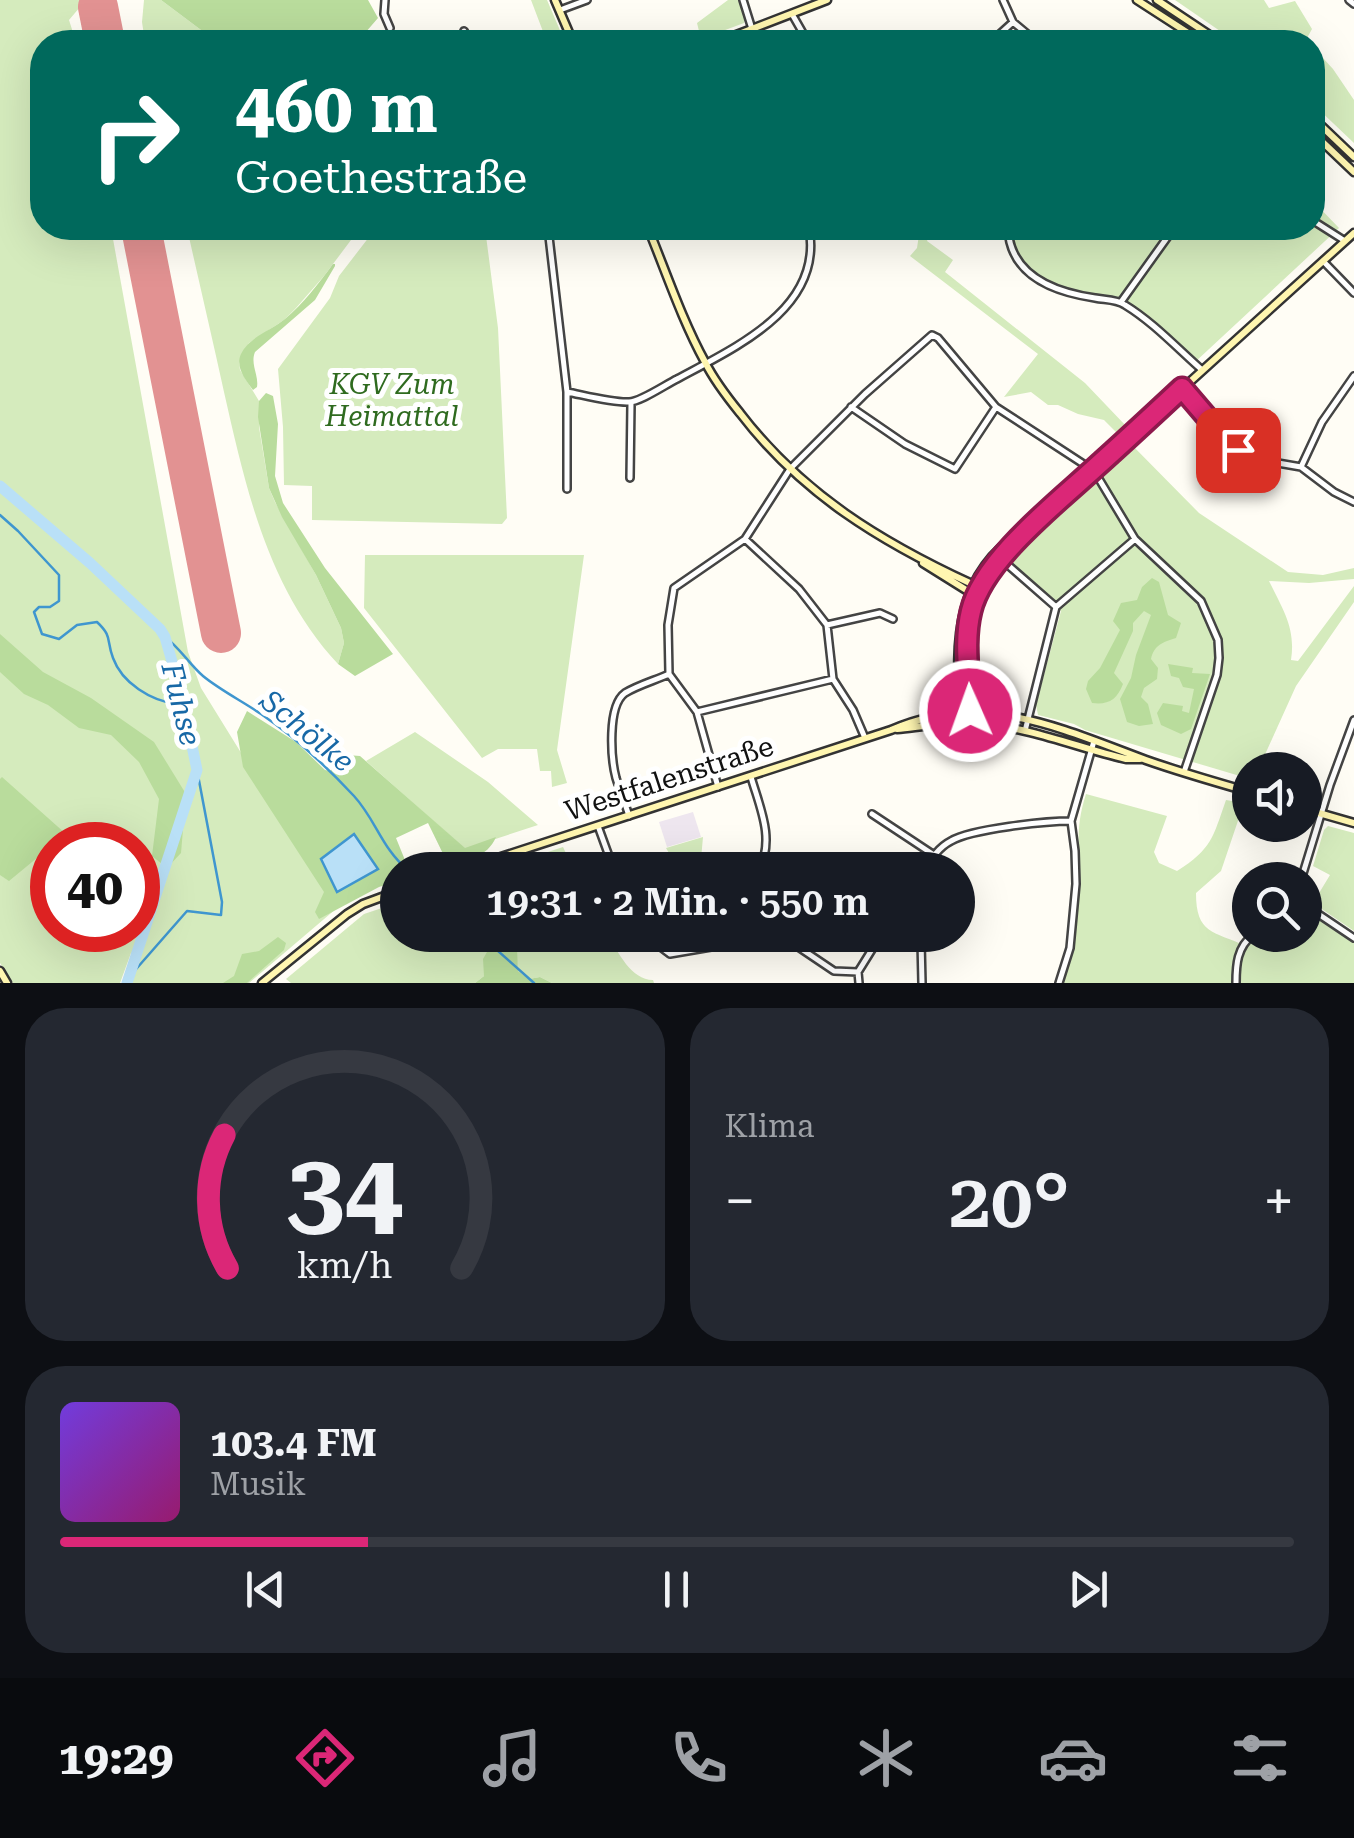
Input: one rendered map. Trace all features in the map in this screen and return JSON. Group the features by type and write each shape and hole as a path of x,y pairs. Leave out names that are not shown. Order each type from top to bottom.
{"street":[{"path":"385,0 384,14 390,28"},
{"path":"555,0 568,30"},
{"path":"560,10 588,0"},
{"path":"743,0 752,29 807,4 827,0"},
{"path":"1003,0 1014,22 1023,30"},
{"path":"1136,0 1189,30"},
{"path":"1157,0 1194,30"},
{"path":"792,14 801,30"},
{"path":"1005,30 1014,22"},
{"path":"1325,130 1354,157"},
{"path":"1325,144 1354,172"},
{"path":"1325,229 1345,242"},
{"path":"966,723 970,711 967,644 972,590 1030,527 1354,232"},
{"path":"549,240 567,392 567,489"},
{"path":"653,240 705,364 754,431 790,469 838,510 972,590"},
{"path":"567,392 631,403 705,364 789,306 805,280 809,240"},
{"path":"1010,240 1013,254 1025,270 1045,284 1064,292 1121,302 1202,370"},
{"path":"1121,302 1165,240"},
{"path":"1324,261 1354,292"},
{"path":"718,787 697,712 670,674 668,620 674,588 745,539 790,469 851,407 932,335 996,407 1092,471 1135,539 1201,601 1218,640 1220,658 1184,772"},
{"path":"1301,467 1322,422 1354,376"},
{"path":"1182,388 1229,443 1249,458 1301,467 1354,502"},
{"path":"630,478 631,403"},
{"path":"851,407 904,444 955,468 996,407"},
{"path":"966,723 960,712 963,609 995,552 1030,527"},
{"path":"745,539 800,589 827,625 832,678 849,702 865,738"},
{"path":"1025,731 1056,608 1135,539"},
{"path":"1001,558 1056,608"},
{"path":"827,625 880,613 893,619"},
{"path":"628,816 612,754 618,700 670,674"},
{"path":"697,712 832,678"},
{"name":"Westfalenstraße","path":"517,852 938,714 970,711 1028,720 1144,759"},
{"path":"1354,720 1322,814 1354,823"},
{"name":"Westfalenstraße","path":"891,730 966,723 1025,731 1126,759 1144,759"},
{"path":"1059,983 1070,948 1076,884 1071,821 1094,741"},
{"path":"1144,759 1232,787"},
{"path":"751,777 766,827 766,852"},
{"path":"872,814 928,852"},
{"path":"938,852 949,841 974,833 1071,821"},
{"path":"598,826 607,852"},
{"path":"262,983 347,914 380,898"},
{"path":"1322,916 1354,938"},
{"path":"806,952 834,971 858,972"},
{"path":"859,983 858,972 870,952"},
{"path":"921,952 922,983"},
{"path":"1236,983 1239,952"},
{"path":"0,971 7,983"}],"shaded area":[{"path":"693,812 701,837 667,847 659,822"}],"green space":[{"path":"0,0 86,0 69,20 72,30 30,30 30,240 113,240 188,652 201,688 337,908 249,983 129,983 134,976 131,953 120,983 13,983 0,963"},
{"path":"144,0 161,0 201,30 143,30"},
{"path":"161,0 368,0 378,18 368,30 201,30"},
{"path":"531,0 547,0 560,30 542,30"},
{"path":"728,0 739,0 745,20 725,30 699,30 697,23"},
{"path":"1175,0 1264,0 1269,8 1295,1 1312,29 1311,30 1219,30"},
{"path":"1325,60 1354,100 1354,143 1325,115"},
{"path":"1325,213 1339,228 1194,363 1121,302 1064,292 1024,271 1013,254 1010,240 1325,240"},
{"path":"190,240 351,240 296,308 249,343 239,363 259,401 269,488 341,628 344,643 338,664 314,635 277,571 241,465"},
{"name":"KGV Zum Heimattal","path":"367,240 487,240 498,328 507,518 502,524 312,520 312,486 284,485 278,369 330,298 339,276"},
{"path":"918,240 927,240 953,260 945,272 1085,383 1127,427 1119,435 1104,420 1048,405 1031,392 1004,397 1038,354 910,256"},
{"path":"333,264 315,300 255,352 257,387 253,390 240,368 239,359 245,348 292,313"},
{"path":"266,393 273,396 278,424 275,476 283,503 325,568 393,654 355,676 338,664 344,643 341,628 269,488 258,417 259,401"},
{"path":"1127,440 1199,513 1288,572 1323,575 1354,568 1354,579 1269,581 1290,629 1291,660 1298,661 1354,586 1354,602 1296,686 1266,752 1232,752 1232,774 1038,715 1036,705 1061,611 1000,558"},
{"path":"365,555 584,555 557,750 567,783 552,787 551,771 540,771 537,749 498,749 482,758 364,608"},
{"path":"1152,578 1159,582 1168,615 1181,623 1176,638 1160,645 1152,654 1158,668 1157,679 1144,688 1141,697 1148,704 1153,724 1139,726 1127,722 1120,699 1131,678 1151,615 1144,611 1133,623 1114,673 1123,684 1115,698 1092,703 1086,689 1120,630 1113,621 1121,603 1137,600 1142,587"},
{"path":"0,634 43,672 91,698 154,742 186,794 181,853 167,868 160,862 160,822 156,822 159,799 139,762 111,735 79,728 48,705 24,694 0,672"},
{"path":"1168,664 1193,668 1192,673 1210,674 1191,729 1181,734 1161,725 1157,713 1163,703 1183,706 1182,711 1189,713 1194,689 1183,687 1179,678 1171,676"},
{"path":"247,711 296,742 325,770 330,771 347,755 360,756 465,848 496,837 484,852 442,852 428,823 396,838 402,852 380,852 380,887 319,919 315,912 324,892 243,767 237,732"},
{"path":"415,732 488,782 538,825 465,849 366,761"},
{"path":"0,779 53,822 30,822 30,864 9,881 0,875"},
{"path":"1086,794 1167,816 1154,852 1159,863 1177,871 1198,856 1210,841 1226,800 1232,801 1232,838 1221,871 1196,893 1203,924 1232,940 1232,952 1322,952 1322,921 1354,943 1354,983 1063,983 1077,915 1079,824"},
{"path":"1328,826 1354,833 1354,931 1322,909 1322,888 1330,875 1322,871 1322,862 1314,862"},
{"path":"703,837 702,852 668,852 666,848"},
{"path":"380,909 380,952 495,952 484,976 475,983 291,983 286,979 364,914"},
{"path":"278,937 286,943 284,950 247,983 223,983 234,976 242,954 259,951"},
{"path":"487,952 517,952 518,971 529,979 540,977 552,983 475,983 484,976 483,959"},
{"path":"508,952 618,952 632,970 654,983 552,983 540,977 529,979 518,971 517,961"}],"water":[{"path":"354,834 378,869 337,892 321,859"}],"waterway":[{"name":"Fuhse","path":"0,486 160,629 181,693 197,770 127,983"},
{"path":"0,515 59,575 59,601 34,612 42,634 59,639 77,625 97,622 107,635 117,667 130,683 148,695 177,704 186,718"},
{"name":"Schölke","path":"165,637 203,676 274,723 321,763 362,805 391,852"},
{"path":"130,976 187,911 221,915 222,902 197,770"},
{"name":"Schölke","path":"499,952 534,983"}],"runway":[{"path":"98,7 103,30"},
{"path":"143,240 221,633"}],"route":[{"path":"970,711 967,644 972,607 1000,558 1030,527 1182,388 1238,450"}]}
